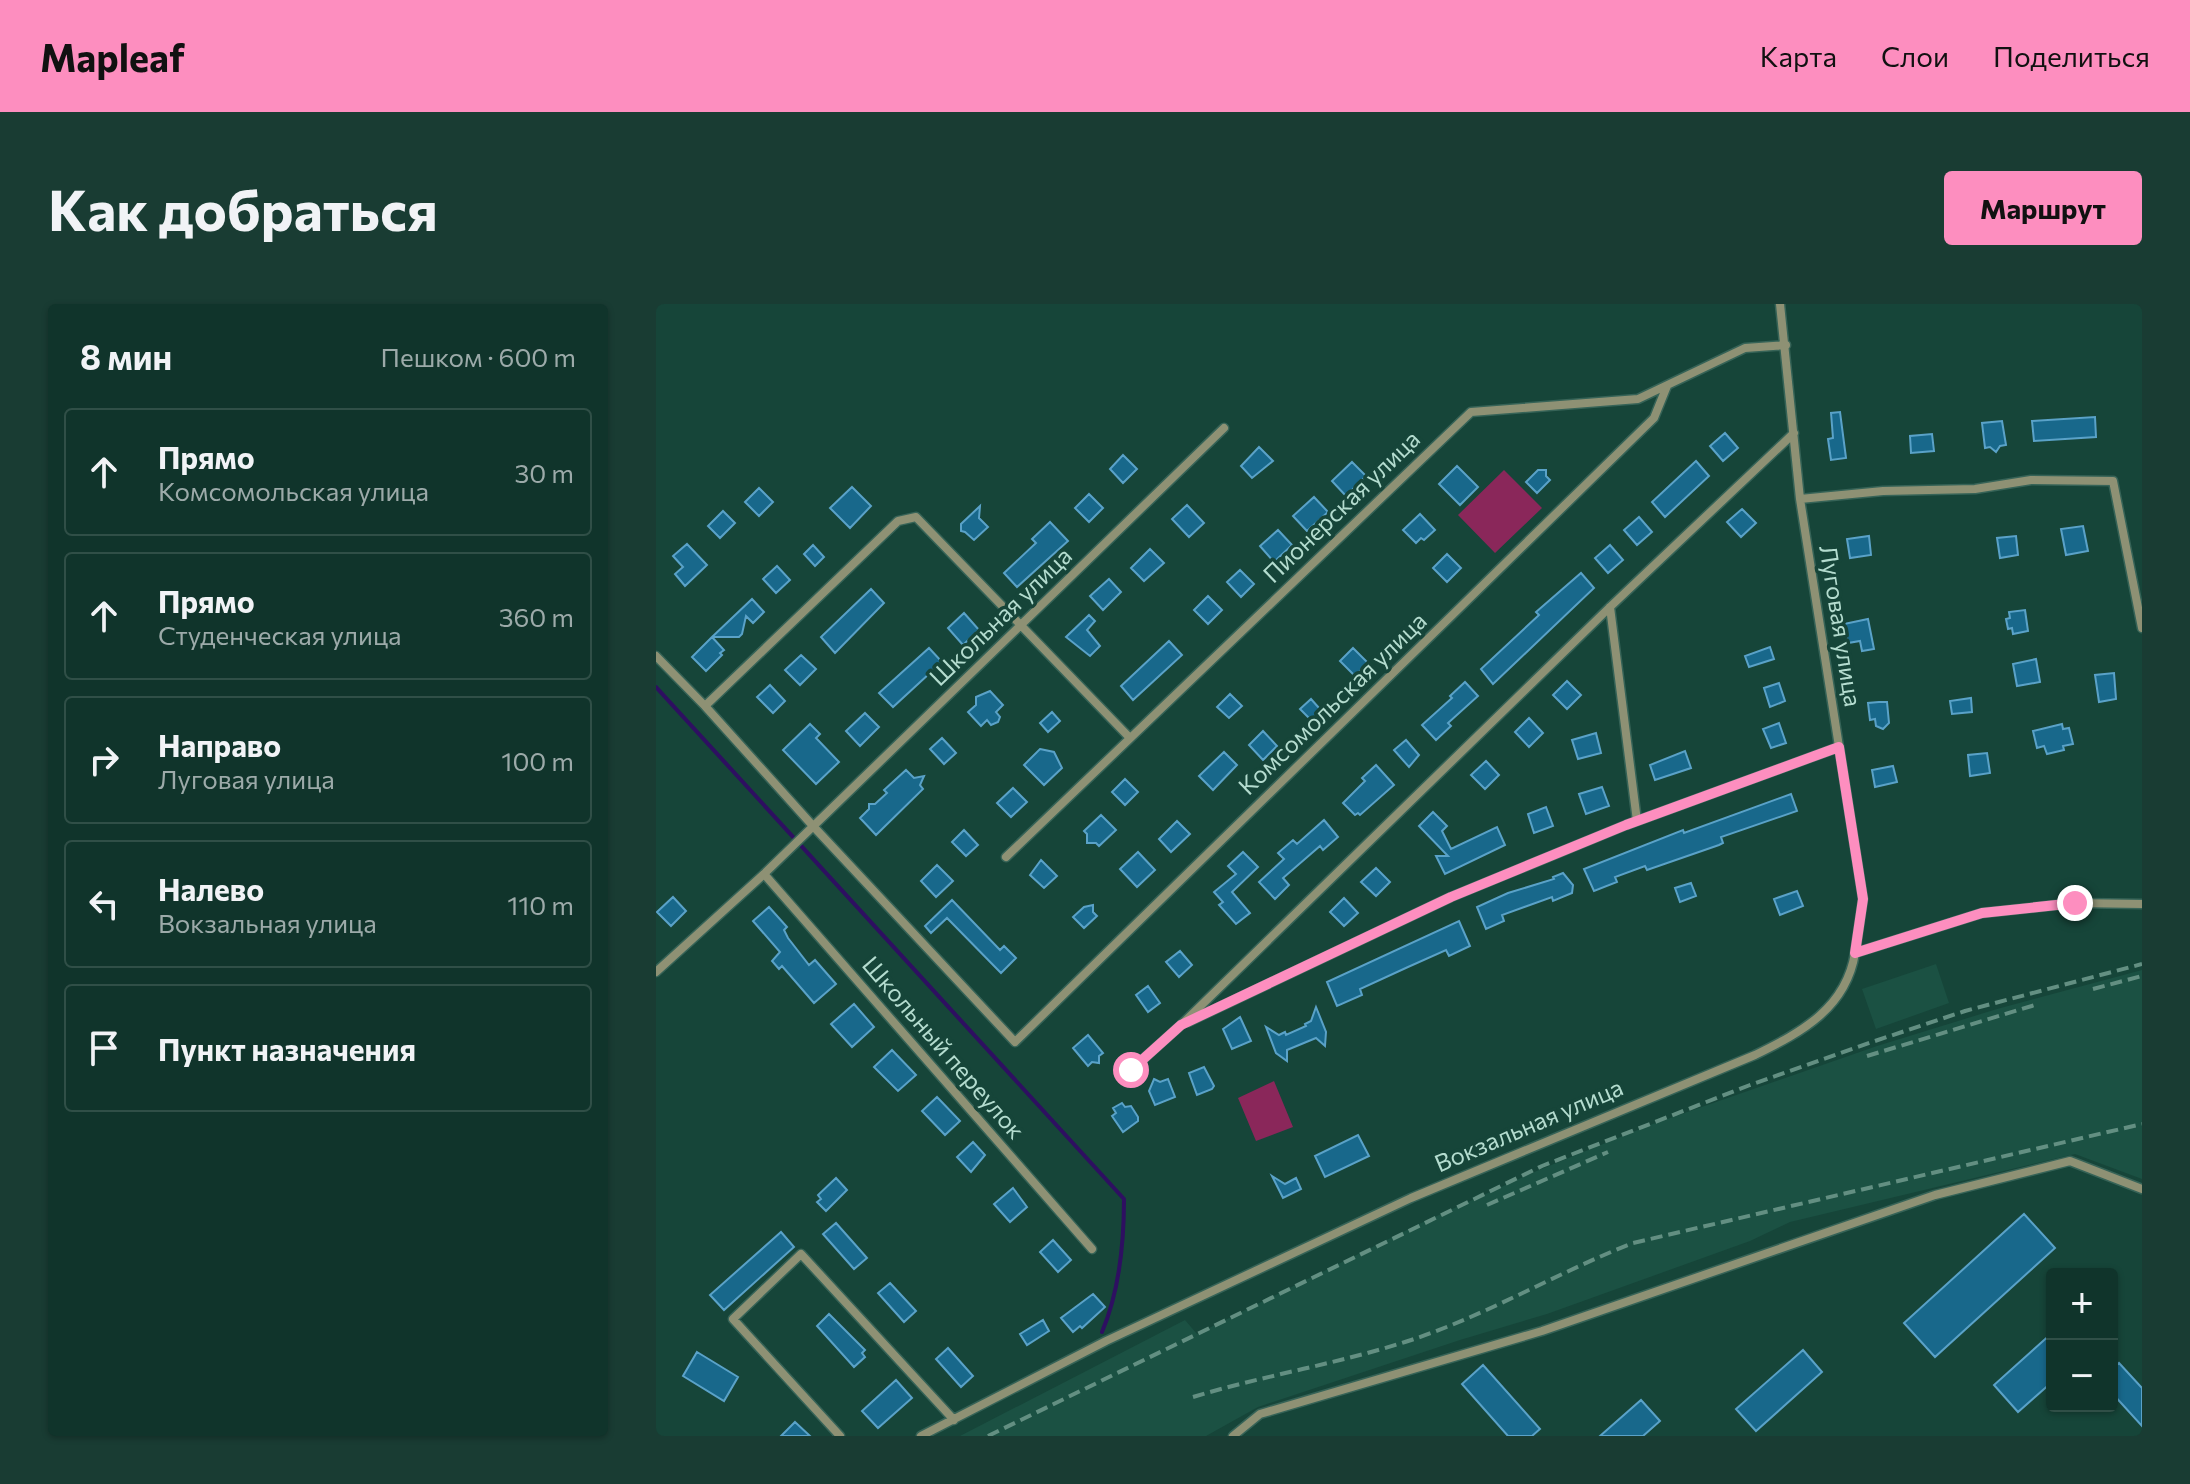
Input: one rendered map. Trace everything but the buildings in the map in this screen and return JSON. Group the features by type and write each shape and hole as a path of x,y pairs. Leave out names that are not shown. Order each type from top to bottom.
{"street":[{"name":"Луговая улица","path":"1780,304 1800,499 1863,899 1855,953"},
{"name":"Пионерская улица","path":"1006,857 1471,412 1638,399 1745,348 1786,345"},
{"name":"Комсомольская улица","path":"813,826 1015,1042 1654,418 1667,386"},
{"name":"Школьная улица","path":"764,874 1224,428"},
{"path":"1131,1070 1794,433"},
{"path":"1800,499 1883,491 1975,489 2031,480 2113,481 2142,628"},
{"path":"705,706 898,521 916,517 1129,737"},
{"path":"1610,607 1637,821"},
{"path":"656,656 813,826"},
{"path":"1181,1025 1451,897 1637,821 1839,747"},
{"path":"656,972 764,874"},
{"name":"Школьный переулок","path":"764,874 1092,1249"},
{"path":"1855,953 1982,913 2075,903 2142,904"},
{"name":"Вокзальная улица","path":"921,1436 1106,1341 1411,1198 1755,1055 1796,1035 1827,1012 1844,989 1855,953"},
{"path":"1233,1436 1260,1414 1542,1331 1935,1195 2070,1161 2142,1189"},
{"path":"840,1436 733,1319 801,1254 954,1420"}],"shaded area":[{"path":"1504,470 1542,508 1495,553 1458,515"},
{"path":"1936,964 1949,1003 1876,1029 1862,989"},
{"path":"2142,970 2142,1179 2075,1154 1790,1222 1750,1241 1547,1314 1258,1407 1206,1436 960,1436 1185,1320 1197,1334 1419,1224 1650,1125 1877,1046 1997,1009"},
{"path":"1274,1081 1293,1127 1256,1141 1238,1098"}],"waterway":[{"path":"656,687 1124,1199 1119,1267 1113,1301 1102,1332"}],"railway":[{"path":"988,1436 1542,1166 1750,1085 1872,1042 1965,1011 2142,964"},
{"path":"2093,989 2142,976"},
{"path":"1867,1056 2035,1005"},
{"path":"1193,1397 1379,1350 1434,1332 1633,1243 2142,1124"},
{"path":"1487,1205 1608,1152"}],"route":[{"path":"1131,1070 1181,1025 1451,897 1626,825 1839,747 1863,899 1855,953 1982,913 2075,903"}]}
